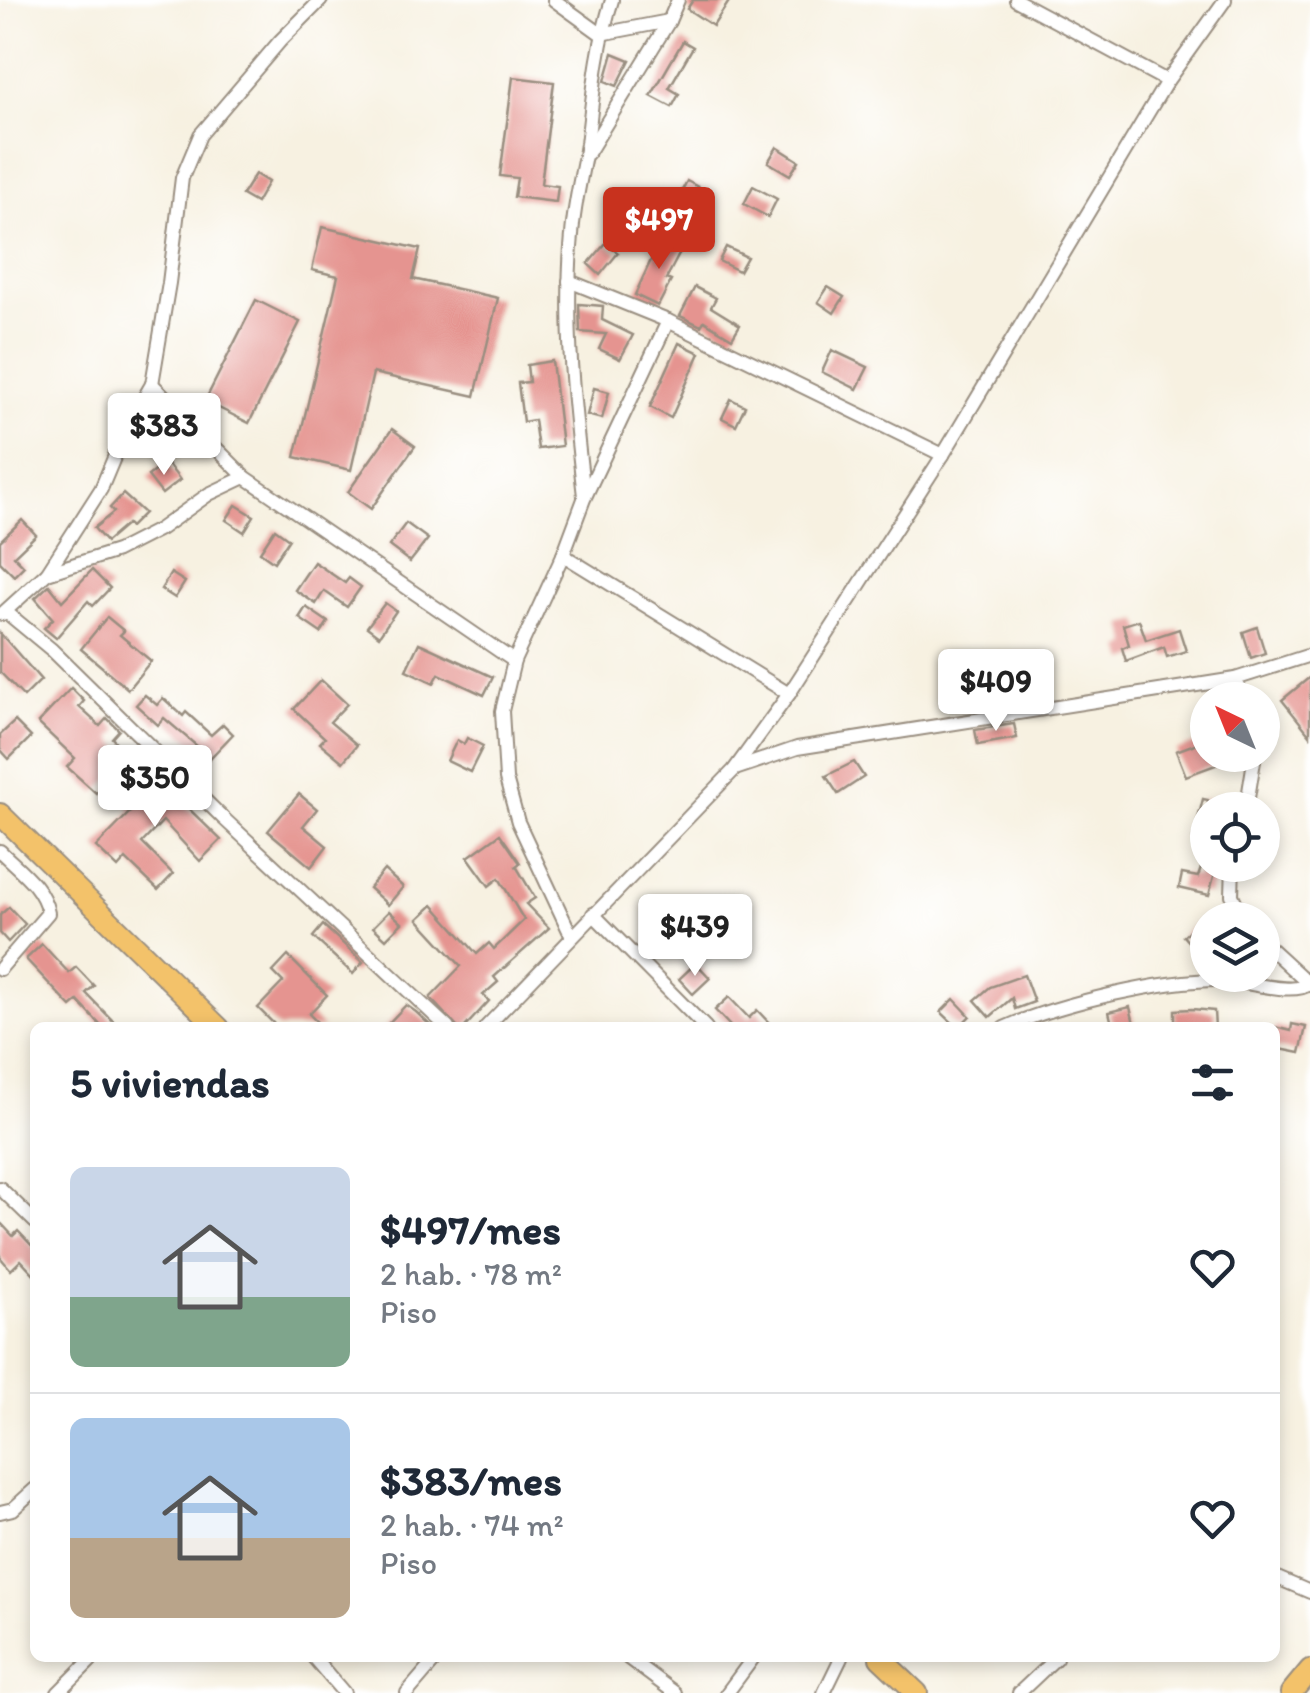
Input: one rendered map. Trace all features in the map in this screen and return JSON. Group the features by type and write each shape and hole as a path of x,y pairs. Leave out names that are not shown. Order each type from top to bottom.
{"main road":[{"path":"0,814 213,1022"},
{"path":"884,1662 917,1693"},
{"path":"1291,1693 1310,1670"}],"street":[{"path":"322,0 280,41 200,134 182,178 152,384 126,429 101,489 47,573 3,613 52,650 222,817 442,1022"},
{"path":"554,0 601,34 669,21"},
{"path":"584,499 572,399 569,281 576,195 601,34 612,0"},
{"path":"584,158 669,21 678,0"},
{"path":"1016,0 1167,81"},
{"path":"490,1022 734,770 789,694 943,455 1167,81 1225,0"},
{"path":"569,281 668,321 943,455"},
{"path":"571,935 518,822 506,779 502,710 514,661 584,499 668,321"},
{"path":"152,384 245,477 514,661"},
{"path":"47,573 117,551 160,529 209,494 245,477"},
{"path":"563,555 789,694"},
{"path":"734,770 798,748 1235,680 1310,655"},
{"path":"0,851 34,884 48,913 0,969"},
{"path":"593,914 700,1022"},
{"path":"1017,1022 1035,1014 1196,979 1298,990 1309,984 1280,957"},
{"path":"0,1188 30,1217"},
{"path":"0,1512 13,1509 30,1494"},
{"path":"1280,1579 1310,1592"},
{"path":"58,1693 89,1662"},
{"path":"317,1662 344,1693"},
{"path":"407,1693 434,1662"},
{"path":"633,1662 675,1693"},
{"path":"728,1693 750,1662"},
{"path":"824,1693 839,1662"},
{"path":"1019,1693 1052,1662"}],"building":[{"path":"693,0 730,0 713,26 687,9"},
{"path":"683,41 693,47 669,88 679,94 672,107 651,96"},
{"path":"613,53 630,60 617,86 605,81"},
{"path":"513,77 554,82 541,184 558,186 556,202 514,197 517,178 500,176"},
{"path":"777,147 799,161 790,175 768,162"},
{"path":"255,174 268,182 256,203 242,195"},
{"path":"687,181 709,193 701,208 679,196"},
{"path":"753,186 777,199 768,217 744,204"},
{"path":"322,227 420,249 413,279 498,298 475,396 373,373 351,470 295,457 338,276 312,270"},
{"path":"662,236 683,247 666,279 671,281 658,306 635,295"},
{"path":"606,243 618,253 600,275 588,264"},
{"path":"726,247 747,257 739,271 719,261"},
{"path":"695,287 716,298 711,307 740,325 732,338 704,321 701,326 680,316"},
{"path":"828,287 844,297 834,313 818,302"},
{"path":"256,300 300,322 249,423 205,401"},
{"path":"579,304 603,306 602,320 633,335 620,359 599,349 606,334 580,332"},
{"path":"679,343 700,353 671,418 650,407"},
{"path":"832,350 868,367 857,389 822,372"},
{"path":"552,361 562,446 538,449 534,420 523,422 518,383 529,382 527,365"},
{"path":"594,388 609,392 602,419 587,415"},
{"path":"731,399 745,406 736,425 722,418"},
{"path":"392,429 415,446 371,509 348,492"},
{"path":"166,462 180,480 162,494 148,476"},
{"path":"123,494 144,513 106,542 94,528 114,512 110,508"},
{"path":"236,505 254,516 244,532 226,520"},
{"path":"22,520 36,535 14,556 24,566 14,576 0,562 0,541"},
{"path":"406,523 428,539 410,562 389,546"},
{"path":"275,529 289,539 274,562 260,552"},
{"path":"314,562 345,583 349,578 361,587 347,607 324,591 316,604 295,590"},
{"path":"92,570 110,588 93,606 88,601 56,638 44,628 53,619 35,598 49,585 62,601"},
{"path":"171,573 185,582 175,598 161,589"},
{"path":"385,603 396,611 379,636 367,627"},
{"path":"306,607 328,622 321,633 299,618"},
{"path":"107,617 124,631 120,635 151,661 128,689 81,649"},
{"path":"1139,620 1146,640 1179,629 1186,651 1167,657 1164,647 1126,661 1122,648 1129,645 1123,625"},
{"path":"1257,627 1265,653 1251,658 1243,632"},
{"path":"0,633 41,680 24,697 0,672"},
{"path":"419,643 493,677 484,695 439,674 434,683 406,670"},
{"path":"1310,677 1310,735 1282,700"},
{"path":"321,680 347,704 330,722 357,745 343,762 320,743 325,738 294,709"},
{"path":"71,688 84,701 79,707 100,726 107,718 119,730 112,738 131,759 96,793 67,767 75,758 38,723"},
{"path":"145,695 157,705 163,698 211,735 223,724 233,734 194,775 184,766 198,747 164,718 158,725 136,705"},
{"path":"15,721 31,737 9,759 0,749 0,735"},
{"path":"1014,724 1017,738 978,745 975,730"},
{"path":"467,738 483,746 470,772 447,761 457,740 464,744"},
{"path":"1190,746 1190,772 1197,772 1186,776 1176,751"},
{"path":"854,762 864,777 838,794 826,776"},
{"path":"151,772 221,840 200,861 163,821 142,843 173,874 158,890 126,859 118,868 96,847 132,810 122,799"},
{"path":"299,794 317,809 303,826 327,846 311,867 268,831"},
{"path":"500,834 520,863 516,866 535,898 526,904 549,928 494,977 498,982 483,995 489,1001 470,1022 452,1022 430,998 461,966 418,919 433,905 477,954 489,943 494,949 524,920 499,878 489,886 468,857"},
{"path":"384,870 403,887 388,905 369,888"},
{"path":"1182,874 1190,876 1190,882 1212,882 1209,895 1179,888"},
{"path":"9,907 25,924 8,942 0,933 0,915"},
{"path":"389,911 402,923 386,939 373,927"},
{"path":"323,925 363,962 353,974 313,937"},
{"path":"42,944 69,973 76,967 94,986 86,993 114,1022 97,1022 78,1001 71,1007 26,959"},
{"path":"288,956 327,995 309,1014 317,1022 272,1022 258,1008 283,982 273,972"},
{"path":"696,963 710,978 693,994 679,979"},
{"path":"1024,975 1034,1002 1015,1009 1012,998 990,1017 975,1000 990,987"},
{"path":"729,997 749,1018 757,1010 768,1022 726,1022 715,1010"},
{"path":"954,999 970,1016 964,1022 952,1022 941,1012"},
{"path":"406,1005 427,1022 390,1022"},
{"path":"1130,1007 1134,1022 1112,1022 1109,1012"},
{"path":"1175,1010 1214,1011 1215,1022 1175,1022"},
{"path":"1292,1024 1306,1027 1300,1053 1280,1049 1280,1028 1291,1031"},
{"path":"0,1222 13,1236 18,1231 30,1244 30,1270 21,1260 11,1270 0,1257"}]}
